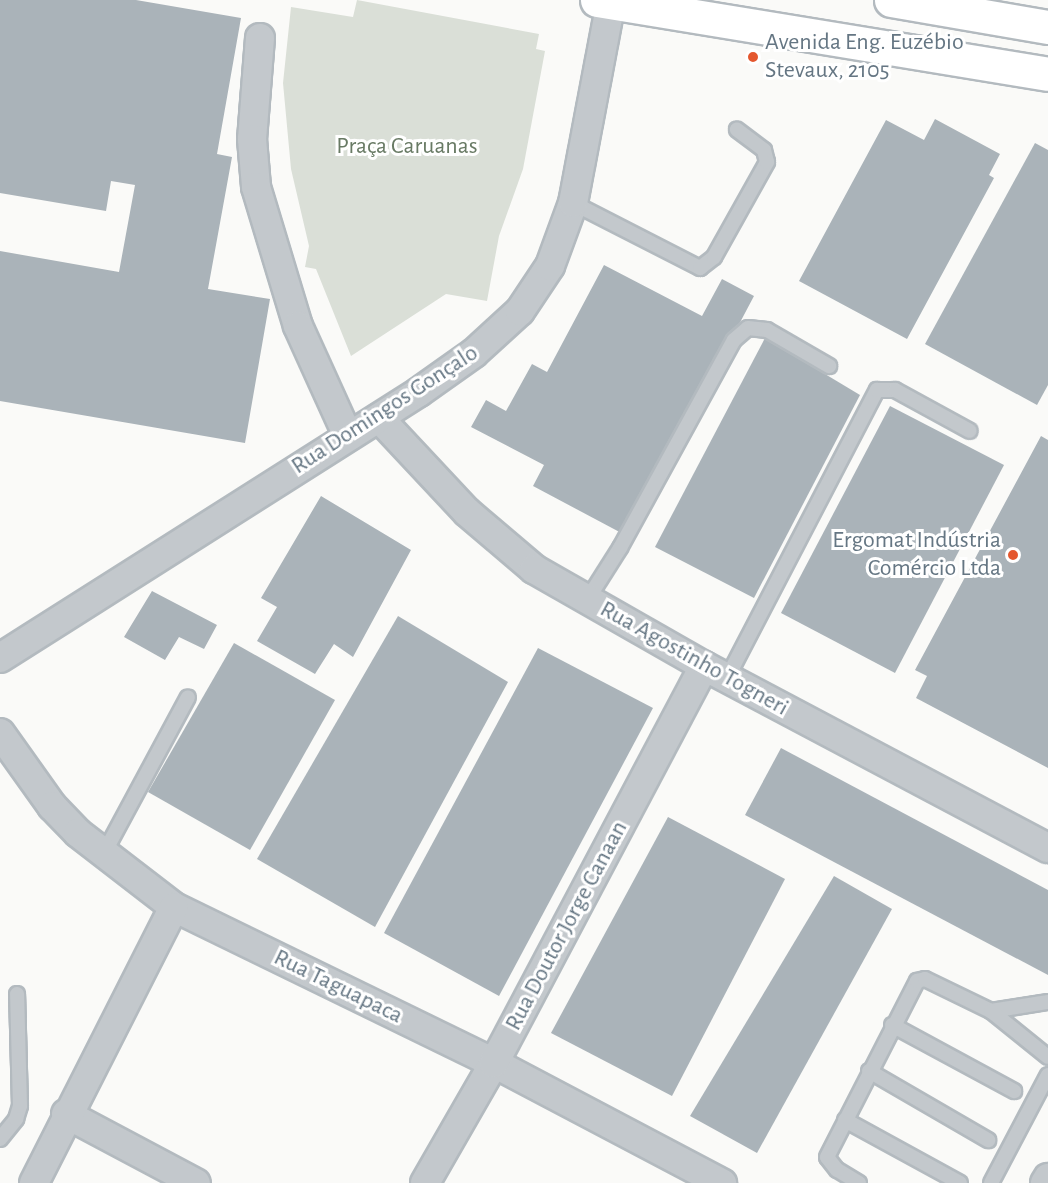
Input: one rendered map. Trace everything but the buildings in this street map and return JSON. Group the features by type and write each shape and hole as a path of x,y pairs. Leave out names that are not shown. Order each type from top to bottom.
{"main road":[{"path":"857,42 875,41 888,26 887,7 882,0"},
{"path":"891,0 975,10 1048,27"},
{"path":"604,1 1048,74"},
{"path":"975,10 970,25 959,37 961,51 977,62"}],"street":[{"name":"Rua Domingos Gonçalo","path":"0,658 348,435 379,418 474,353 520,311 550,266 573,203 604,1"},
{"path":"260,38 252,139 256,187 298,326 348,435"},
{"name":"Rua Agostinho Togneri","path":"379,418 432,477 504,545 534,569 715,672 1048,848"},
{"name":"Rua Doutor Jorge Canaan","path":"425,1183 715,672"},
{"name":"Rua Taguapaca","path":"0,733 52,806 104,855 174,908 494,1063 722,1183"},
{"path":"34,1183 66,1114 174,908"},
{"path":"66,1114 194,1182"},
{"path":"1045,1183 1048,1178"}],"lane":[{"path":"573,203 700,268 714,257 767,162 764,150 736,130"},
{"path":"587,600 620,548 734,340 748,328 767,330 829,366"},
{"path":"715,672 877,390 895,390 970,430"},
{"path":"104,855 188,697"},
{"path":"859,1183 837,1170 827,1157 892,1025 917,981 925,979 991,1011 1048,1057"},
{"path":"0,1139 16,1119 20,1106 17,994"},
{"path":"991,1011 1048,1002"},
{"path":"892,1025 1014,1091"},
{"path":"869,1071 988,1140"},
{"path":"991,1183 1048,1075"},
{"path":"845,1120 960,1183"}],"green space":[{"name":"Praça Caruanas","path":"357,0 539,34 536,49 545,51 523,169 499,236 487,301 446,294 351,356 316,269 305,267 309,246 291,169 283,83 291,7 353,17"}],"place":[{"name":"Avenida Eng. Euzébio Stevaux, 2105","path":"753,57"},
{"name":"Ergomat Indústria Comércio Ltda","path":"1013,555"}]}
